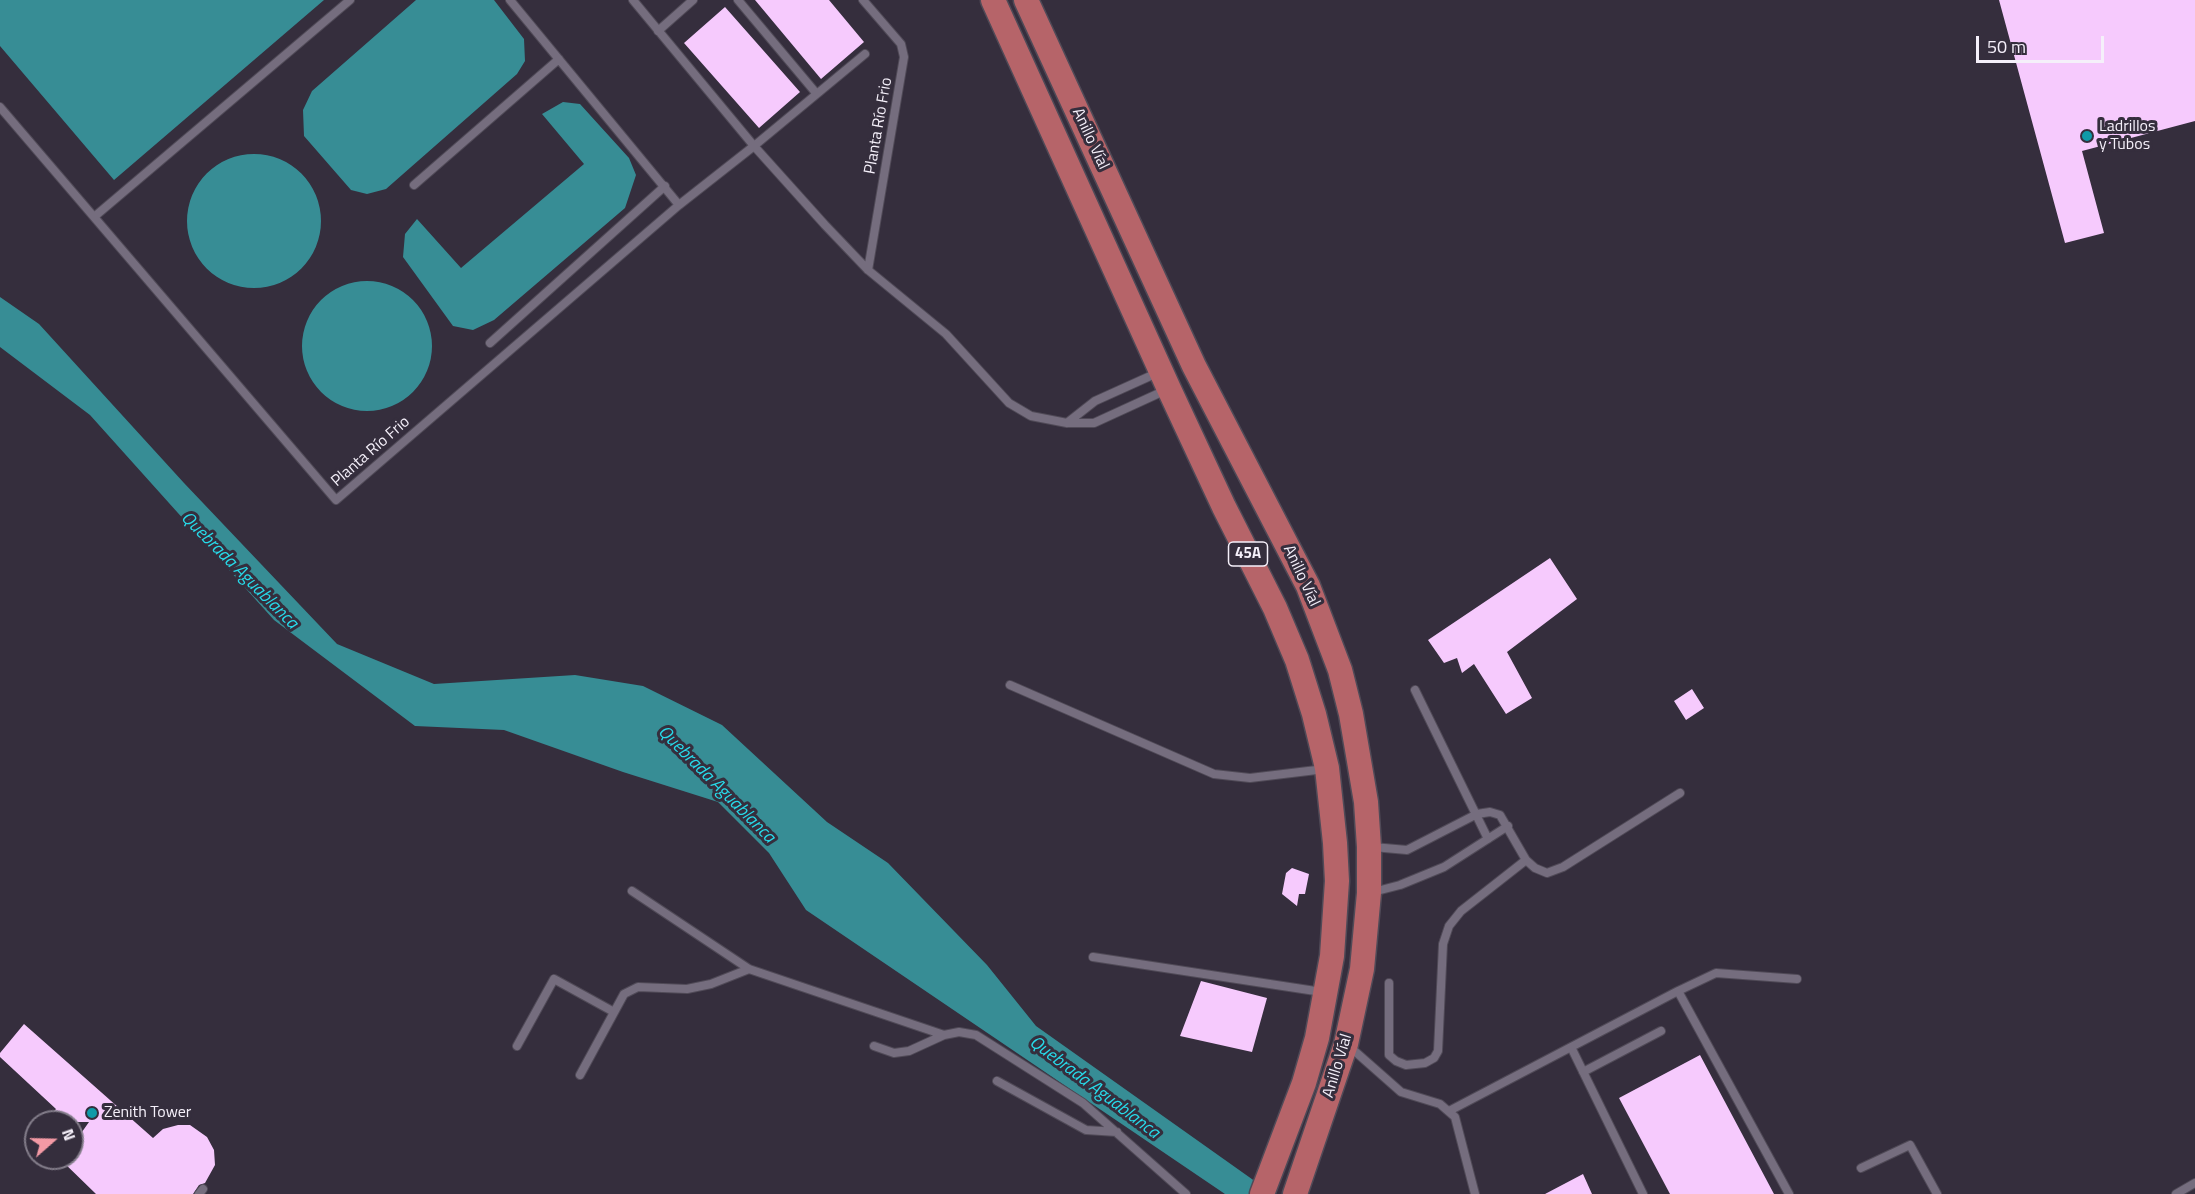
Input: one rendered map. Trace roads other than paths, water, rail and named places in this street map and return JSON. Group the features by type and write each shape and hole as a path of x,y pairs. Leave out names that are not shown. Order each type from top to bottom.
{"highway":[{"name":"Anillo Víal","path":"993,0 1165,380 1275,608 1293,650 1314,714 1327,768 1334,824 1337,881 1327,993 1304,1083 1262,1194"},
{"name":"Anillo Víal","path":"1026,0 1194,366 1298,566 1325,628 1340,670 1358,747 1366,802 1369,847 1369,893 1362,969 1346,1044 1295,1194"}],"lane":[{"path":"94,217 350,0"},
{"path":"510,0 679,205"},
{"path":"633,0 754,146 868,270 946,334 1009,403 1031,416 1067,423 1094,423 1165,380"},
{"path":"658,31 693,0"},
{"path":"738,0 816,93"},
{"name":"Planta Río Frio","path":"863,0 901,44 904,57 868,270"},
{"name":"Planta Río Frio","path":"0,107 336,500 679,205 865,54"},
{"path":"414,184 559,59"},
{"path":"490,343 665,186"},
{"path":"1067,423 1095,401 1165,380"},
{"path":"1010,685 1214,774 1250,778 1327,768"},
{"path":"1415,690 1488,839"},
{"path":"1369,847 1407,850 1477,814 1490,812 1500,814 1526,860 1535,868 1548,873 1563,867 1680,793"},
{"path":"1369,893 1400,885 1444,867 1508,826"},
{"path":"1389,983 1389,1054 1396,1061 1406,1065 1425,1063 1434,1058 1438,1051 1443,944 1449,926 1461,911 1526,860"},
{"path":"632,891 749,969 944,1035"},
{"path":"1093,957 1327,993"},
{"path":"580,1075 624,994 638,987 687,990 711,984 749,969"},
{"path":"1449,1111 1716,973 1797,979"},
{"path":"517,1046 554,979 614,1012"},
{"path":"1678,991 1789,1194"},
{"path":"1583,1072 1661,1031"},
{"path":"874,1046 894,1053 909,1051 944,1035 959,1032 976,1035 1074,1097 1117,1132 1185,1194"},
{"path":"1346,1044 1401,1092 1440,1104 1455,1117 1475,1194"},
{"path":"1571,1047 1643,1194"},
{"path":"997,1081 1086,1130 1117,1132"},
{"path":"1861,1168 1910,1145 1937,1194"},
{"path":"2176,1194 2195,1183"}],"water":[{"path":"0,0 324,0 114,180 0,46"},
{"path":"416,0 494,0 524,39 525,61 517,74 386,189 367,194 351,190 304,136 303,110 312,91"},
{"path":"563,102 580,104 629,158 636,175 625,208 494,320 473,330 453,326 403,257 405,234 417,219 461,268 584,164 542,114"},
{"path":"254,154 280,159 302,173 316,195 321,221 316,247 302,269 280,283 254,288 228,283 206,269 192,247 187,221 192,195 206,173 228,159"},
{"path":"367,281 392,286 413,300 427,321 432,346 427,371 413,392 392,406 367,411 342,406 321,392 307,371 302,346 307,321 321,300 342,286"},
{"name":"Quebrada Aguablanca","path":"0,297 39,324 184,483 337,644 434,684 575,675 643,686 722,725 827,822 888,863 987,965 1036,1026 1273,1194 1225,1194 806,910 769,853 718,802 623,772 504,730 415,726 274,620 90,415 0,347"}],"place":[{"name":"Ladrillos y Tubos","path":"2087,136"},
{"name":"Zenith Tower","path":"92,1113"}]}
